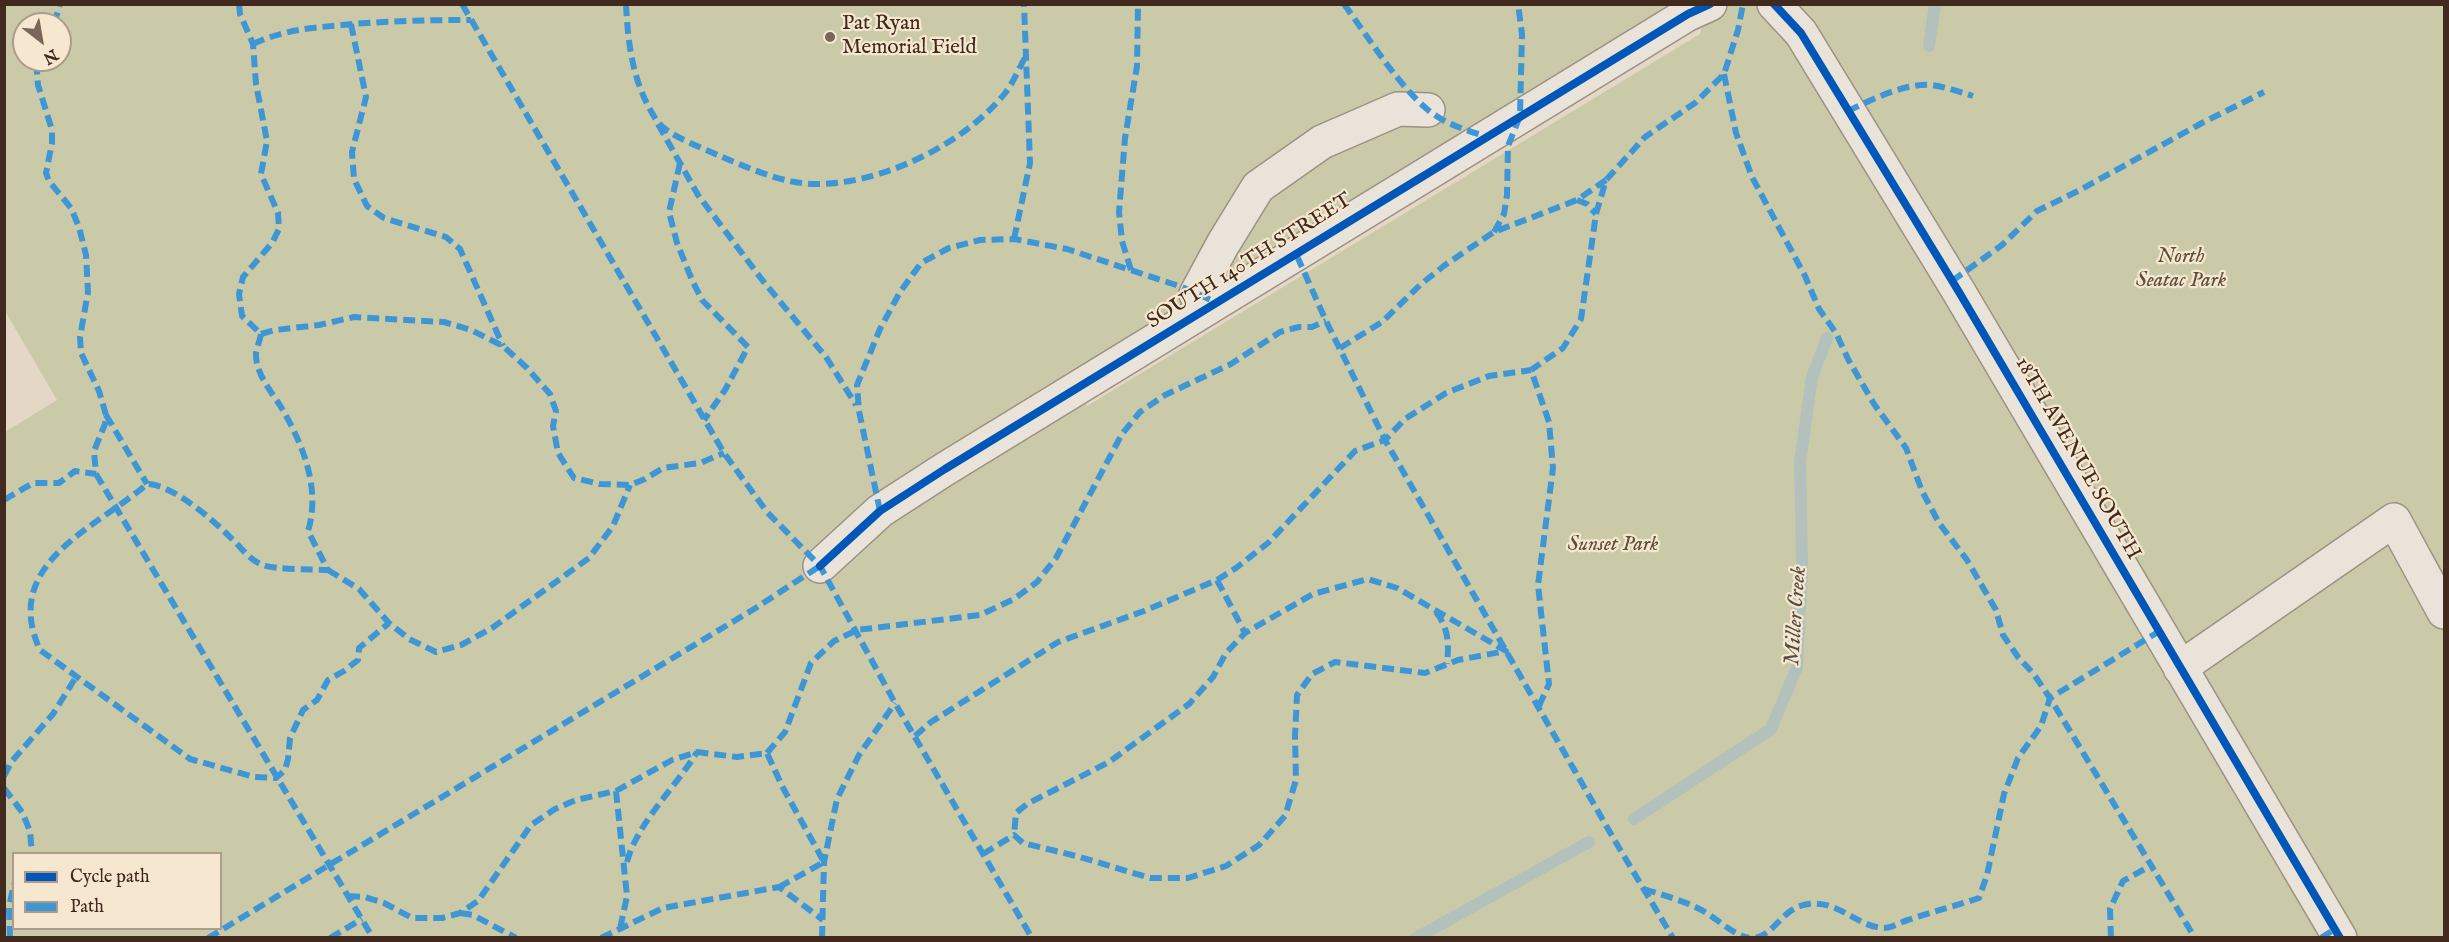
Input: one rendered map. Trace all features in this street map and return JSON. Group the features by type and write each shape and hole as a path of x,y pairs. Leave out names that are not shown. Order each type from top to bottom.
{"street":[{"name":"SOUTH 140TH STREET","path":"820,566 880,511 1668,26 1710,4"},
{"name":"18TH AVENUE SOUTH","path":"1774,4 1801,33 1959,292 2340,938"},
{"path":"1196,294 1258,187 1322,142 1398,109 1428,110"},
{"path":"2180,668 2394,520 2445,612"}],"green space":[{"name":"Sunset Park","path":"5,5 1674,5 1071,379 1087,406 1700,34 1708,5 2444,5 2444,937 5,938 5,432 57,400 5,311"}],"waterway":[{"name":"Miller Creek","path":"1929,46 1935,4"},
{"name":"Miller Creek","path":"1634,819 1771,729 1797,667 1802,564 1800,462 1812,377 1827,338"},
{"name":"Miller Creek","path":"1416,938 1589,842"}],"marked path":[{"path":"58,12 60,4"},
{"path":"239,4 240,14 253,44 256,84 267,141 261,174 278,213 279,229 272,243 243,277 239,294 242,316 261,334"},
{"path":"462,4 724,453 767,512 820,566 895,703 1032,938"},
{"path":"626,4 633,65 642,93 657,121 669,132 686,141 742,165 799,183 837,183 864,178 892,170 944,145 967,129 1006,92 1026,56"},
{"path":"1014,239 1030,163 1024,4"},
{"path":"1131,270 1122,241 1119,212 1125,138 1137,66 1138,4"},
{"path":"1344,4 1384,60 1417,100 1441,119 1487,137"},
{"path":"1494,232 1504,214 1507,195 1508,146 1520,116 1522,34 1518,4"},
{"path":"1539,706 1549,684 1538,585 1553,468 1549,422 1531,370 1563,348 1581,319 1596,214 1606,180 1645,137 1695,103 1724,74 1738,30 1743,4"},
{"path":"253,44 297,30 319,27 471,20"},
{"path":"351,24 366,97 352,152 354,179 367,206 384,218 446,237 460,249 503,346"},
{"path":"4,500 33,483 59,483 75,471 96,474 94,451 105,424 106,415 99,391 81,353 80,337 88,292 86,255 79,227 71,208 49,181 46,173 52,130 38,85 37,72"},
{"path":"1724,74 1736,133 1752,177 1805,276 1819,309 1836,333 1874,404 1906,448 1922,491 1939,523 1967,560 1996,610 2003,635 2050,698 2195,938"},
{"path":"1848,111 1889,93 1921,85 1937,86 1973,96"},
{"path":"1952,281 2002,245 2037,211 2264,92"},
{"path":"658,124 698,195 763,281 826,357 856,405"},
{"path":"680,163 669,212 677,243 702,300 748,347 725,390 704,420"},
{"path":"1340,348 1382,322 1420,285 1494,232 1577,200 1606,180"},
{"path":"1577,200 1587,204 1596,214"},
{"path":"880,511 859,411 857,385 880,329 900,292 921,263 949,248 980,240 1014,239 1067,249 1182,287 1218,303"},
{"path":"1297,256 1326,321 1385,440 1673,938"},
{"path":"261,334 354,317 444,322 471,330 503,346 550,394 556,411 553,426 558,453 574,478 600,484 630,485 663,468 700,463 724,453"},
{"path":"767,753 785,732 811,663 834,641 857,630 980,615 1014,599 1037,582 1056,558 1122,434 1140,412 1165,395 1231,364 1280,332 1299,327 1312,327 1326,321"},
{"path":"261,334 256,353 258,368 264,382 289,421 303,451 311,483 312,499 308,531 328,570 277,568 258,563 192,504 168,490 147,484 81,533 60,551 43,571 33,594 31,620 40,650 190,759 254,777 276,778 285,770 290,738 303,710 317,700 328,680 358,660 359,648 389,623"},
{"path":"915,736 931,722 1058,642 1144,611 1217,580 1236,568 1268,543 1355,451 1385,440 1405,419 1446,393 1489,376 1531,370"},
{"path":"106,415 147,484"},
{"path":"96,474 373,938"},
{"path":"328,570 359,589 389,623 409,639 436,652 461,645 492,628 589,558 613,526 630,485"},
{"path":"222,930 754,609 820,566"},
{"path":"983,854 1014,835 1023,843 1150,878 1188,878 1226,866 1259,845 1285,816 1296,780 1297,695 1312,674 1335,662 1425,673 1458,660 1506,651 1397,588 1368,579 1313,594 1245,633 1226,653 1213,677 1189,704 1109,762 1027,804 1016,813 1014,835"},
{"path":"1217,580 1245,633"},
{"path":"1436,612 1447,637 1447,664"},
{"path":"1756,938 1768,932 1788,913 1800,906 1823,904 1872,926 1885,928 1979,898 1987,875 2004,794 2018,758 2041,726 2050,698 2158,632"},
{"path":"4,776 12,761 53,714 76,677"},
{"path":"822,938 824,862 837,799 859,755 895,703"},
{"path":"627,862 639,833 697,752"},
{"path":"348,896 365,897 384,903 412,918 442,918 460,913 478,901 531,825 555,809 576,800 616,791 672,760 697,752 737,757 767,753 782,786 824,862 779,887"},
{"path":"4,788 22,812 30,831 32,852"},
{"path":"616,791 627,896 620,929"},
{"path":"2111,938 2110,909 2123,881 2150,866"},
{"path":"601,938 663,908 779,887 823,920"},
{"path":"1644,889 1698,908 1749,938"},
{"path":"10,938 9,907 12,893"},
{"path":"460,913 473,915 516,938"},
{"path":"330,938 362,919"},
{"path":"2321,938 2335,929"},
{"path":"208,938 221,930"}],"cycle path":[{"path":"820,566 880,511 945,469 1688,14 1710,4"},
{"path":"1774,4 1801,33 1959,292 2340,938"}],"place":[{"name":"Pat Ryan Memorial Field","path":"830,37"}],"park label":[{"name":"North Seatac Park","path":"2181,270"}]}
